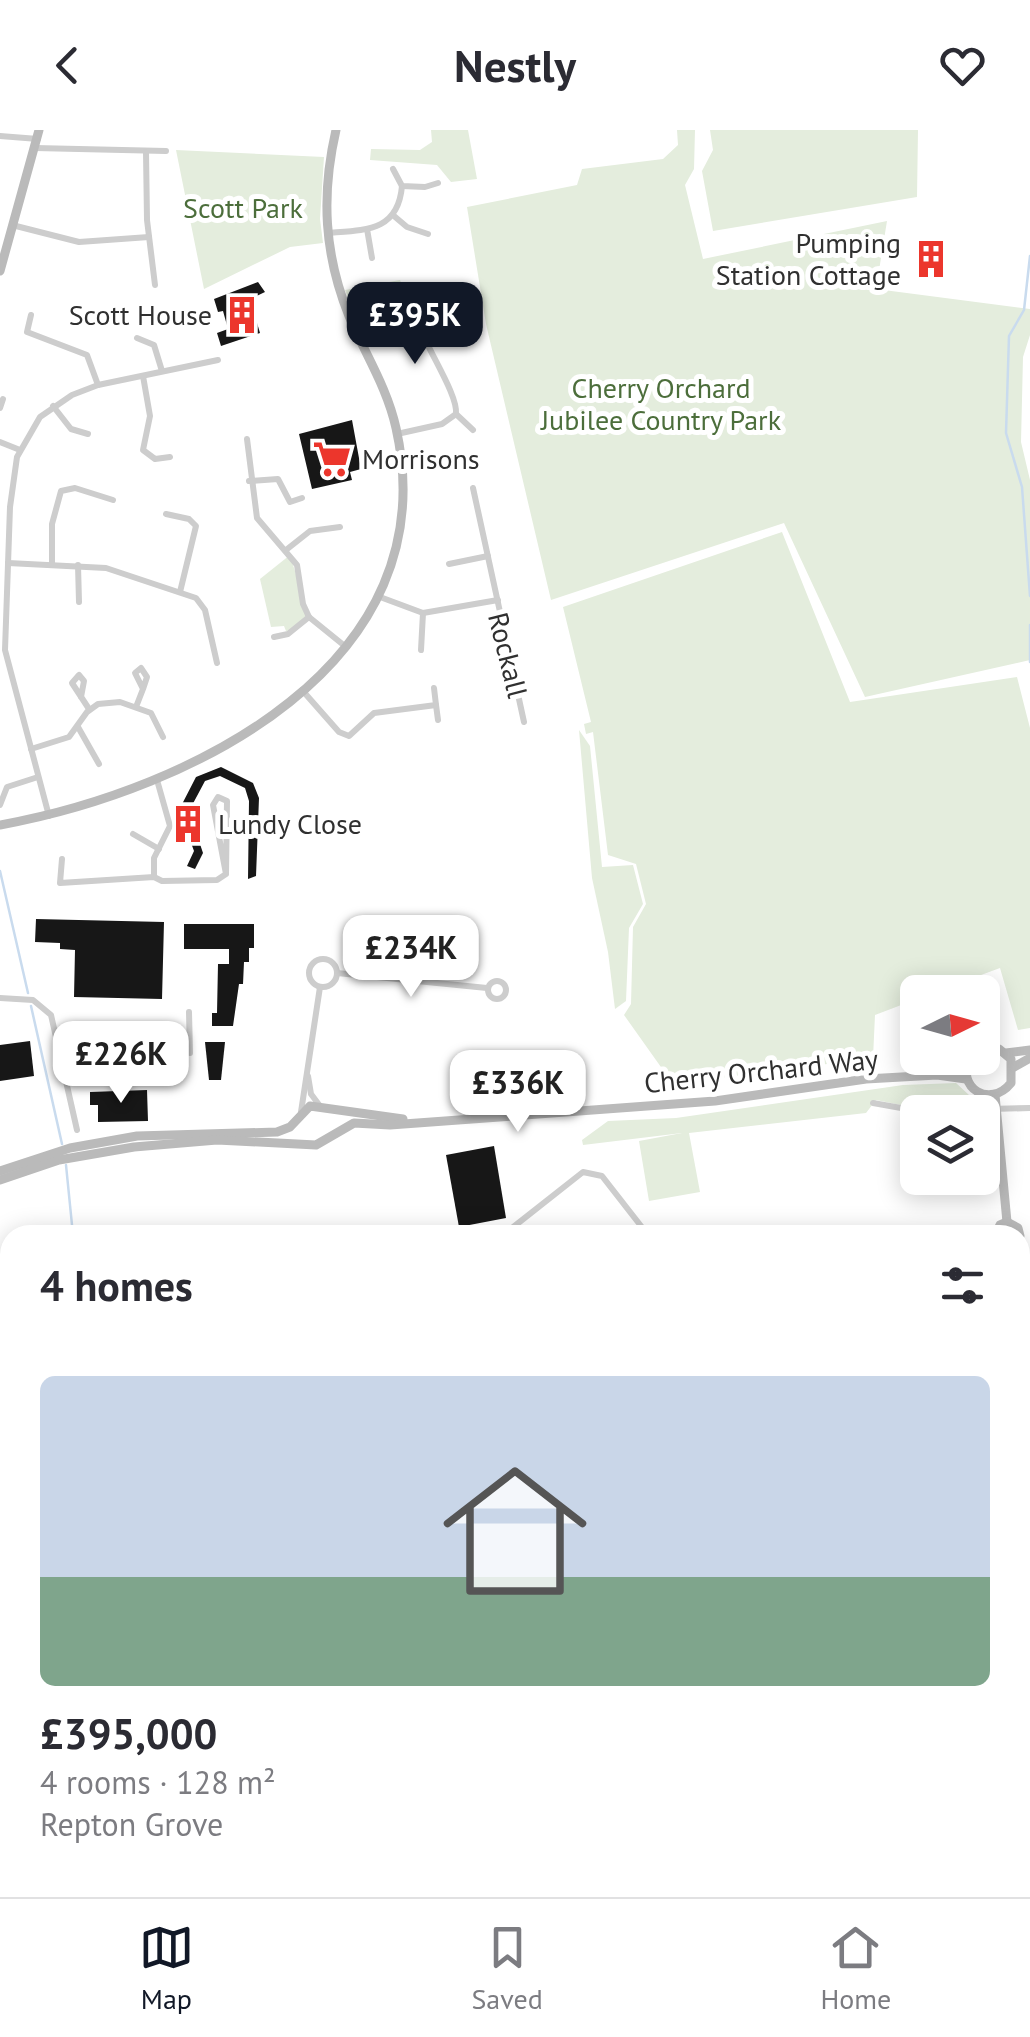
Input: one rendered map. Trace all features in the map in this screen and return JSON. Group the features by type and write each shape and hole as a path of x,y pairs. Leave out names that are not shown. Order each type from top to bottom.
{"main road":[{"path":"0,825 100,802 157,780 220,747 302,690 346,647 380,597 398,552 404,485 397,434 384,386 341,293 327,233 324,200 336,130"},
{"path":"0,272 16,226 37,139"},
{"path":"1000,1050 1030,1050"},
{"path":"966,1075 975,1092 995,1095 1011,1083 1014,1067 1006,1053"},
{"path":"1014,1067 1030,1058"},
{"path":"866,1080 900,1071"},
{"name":"Cherry Orchard Way","path":"0,1180 59,1160 134,1146 218,1140 322,1144 354,1123 390,1126 715,1102 937,1074 966,1079"},
{"path":"322,1106 335,1119 331,1138"},
{"name":"Cherry Orchard Way","path":"0,1171 58,1152 119,1139 190,1132 277,1132 322,1106 389,1118 440,1120"},
{"path":"299,1117 298,1134 310,1144"},
{"path":"1000,1143 1007,1222"},
{"path":"1000,1225 1007,1222"},
{"path":"1007,1222 1012,1225"}],"street":[{"path":"0,136 166,151"},
{"path":"146,152 155,285"},
{"path":"393,169 402,186 394,216"},
{"path":"402,186 425,188 438,183"},
{"path":"327,233 366,229 394,216"},
{"path":"394,216 407,227 428,234"},
{"path":"16,226 79,242 149,237"},
{"path":"366,229 372,258"},
{"path":"31,315 26,335 88,355 98,385"},
{"path":"446,322 420,327 433,362 456,402 456,414 473,430"},
{"path":"136,338 154,345 162,371"},
{"path":"49,816 5,650 3,609 10,507 20,450 36,422 53,406 98,385 218,360"},
{"path":"143,376 150,416 143,450 155,459 170,458"},
{"path":"0,408 2,399"},
{"path":"53,406 71,429 88,434"},
{"path":"397,434 442,424 456,414"},
{"path":"247,440 249,480 258,522 297,565 302,604 309,617 346,647"},
{"path":"0,442 20,450"},
{"path":"249,480 278,480 290,502 302,498"},
{"path":"52,564 52,524 61,491 75,488 114,500"},
{"path":"473,488 498,600"},
{"path":"0,506 10,507"},
{"path":"166,514 189,519 196,526 180,592"},
{"path":"286,550 310,532 340,527"},
{"path":"449,564 488,556"},
{"path":"8,563 106,568 180,592 202,605 217,663"},
{"path":"78,565 79,602"},
{"path":"380,597 423,613 421,650"},
{"name":"Rockall","path":"423,613 498,600 524,722"},
{"path":"274,637 288,634 309,617"},
{"path":"0,679 10,676"},
{"path":"434,688 438,720"},
{"path":"136,707 143,689"},
{"path":"302,690 345,736 382,710 436,704"},
{"path":"82,697 90,709"},
{"path":"31,749 65,739 90,709 111,701 154,716 163,737"},
{"path":"78,727 99,764"},
{"path":"0,805 6,786 38,777"},
{"path":"154,877 154,858 170,820 157,780"},
{"path":"218,797 228,800 226,874 213,805 218,797"},
{"path":"133,834 158,849"},
{"path":"62,859 60,883 154,877 162,882 217,880 226,874"},
{"path":"329,960 337,973 332,984 320,986 310,978 313,962 329,960"},
{"path":"337,973 487,988"},
{"path":"299,1117 320,986"},
{"path":"0,998 29,1000 51,1015 78,1130"},
{"path":"189,1012 190,1053"},
{"path":"59,1050 190,1043"},
{"path":"308,1070 312,1094 322,1106"},
{"path":"874,1103 900,1108"},
{"path":"1000,1109 1030,1108"},
{"path":"516,1225 583,1172 592,1171 602,1176 640,1225"}],"green space":[{"path":"431,130 468,130 477,179 451,182 437,165 370,160 371,149 420,150 432,142"},
{"name":"Cherry Orchard Jubilee Country Park","path":"677,130 695,130 694,169 685,185 703,259 887,221 876,289 1030,309 1030,335 1023,357 1021,442 1030,480 1030,660 865,697 784,523 551,600 486,324 467,207 577,185 582,169 663,159 678,145"},
{"path":"710,130 918,130 917,197 713,231 702,171 713,150"},
{"name":"Scott Park","path":"176,150 324,157 320,219 323,243 290,247 204,289"},
{"path":"400,280 407,299 357,320 345,290"},
{"path":"782,532 850,702 1017,677 1030,728 1030,1028 1018,1030 1000,968 981,975 900,975 900,1005 875,1015 873,1058 673,1084 624,1015 631,1004 633,927 646,904 636,864 608,855 593,732 586,734 584,724 591,722 563,607"},
{"path":"290,555 309,617 294,630 286,631 284,626 271,627 260,579"},
{"path":"579,730 590,746 602,867 633,865 643,904 629,928 626,1001 615,1009 592,878"},
{"path":"956,1083 969,1095 900,1095 900,1105 876,1100 866,1113 689,1133 700,1192 649,1201 639,1141 682,1133 583,1145 582,1140 608,1121 676,1118 903,1085"}],"building":[{"name":"Scott House","path":"258,282 265,292 250,299 260,333 221,346 217,333 228,329 223,311 218,312 214,299"},
{"name":"Morrisons","path":"352,420 361,469 350,472 352,480 312,489 299,434"},
{"name":"Lundy Close","path":"221,767 253,783 259,798 256,876 248,879 249,801 245,788 220,776 205,781 189,811 203,853 195,869 187,866 194,851 179,810 196,777"},
{"path":"36,919 164,922 162,999 74,997 75,950 60,949 60,943 35,942"},
{"path":"184,924 254,924 254,948 249,948 249,962 244,962 233,1026 212,1026 212,1013 217,1013 218,964 229,964 229,949 184,949"},
{"path":"30,1041 34,1076 0,1081 0,1045"},
{"path":"205,1042 225,1042 221,1080 209,1080"},
{"path":"147,1090 148,1121 98,1122 98,1105 90,1105 90,1092"},
{"path":"494,1146 506,1218 459,1225 446,1155"}],"waterway":[{"path":"1030,256 1024,310 1009,336 1006,433 1022,487 1030,596"},
{"path":"1030,625 1030,662"},
{"path":"0,871 28,993"},
{"path":"31,1006 62,1144"},
{"path":"66,1165 72,1225"}],"place":[{"name":"Pumping Station Cottage","path":"931,259"},
{"name":"Scott House","path":"242,315"},
{"name":"Morrisons","path":"332,459"},
{"name":"Lundy Close","path":"188,824"}]}
